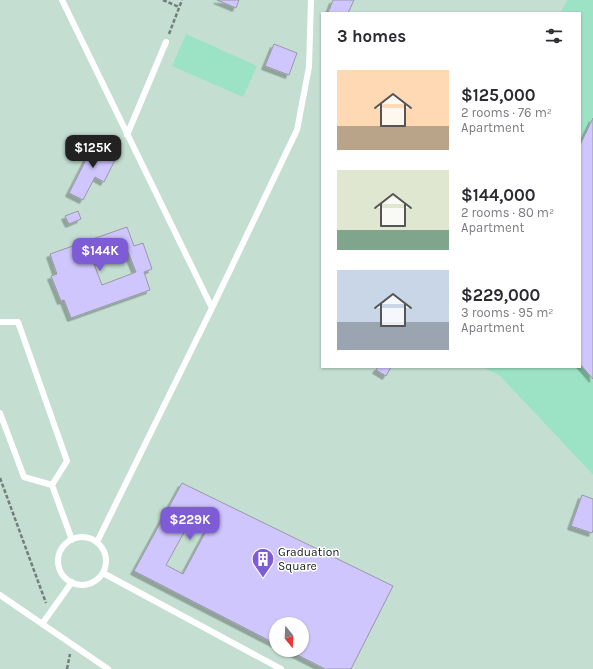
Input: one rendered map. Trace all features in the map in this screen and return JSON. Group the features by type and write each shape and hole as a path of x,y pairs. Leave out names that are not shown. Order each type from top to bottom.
{"lane":[{"path":"62,0 212,308"},
{"path":"97,542 212,308 297,130 309,67 311,0"},
{"path":"127,135 166,42"},
{"path":"0,322 18,322 67,461 52,485"},
{"path":"0,413 24,477 52,485"},
{"path":"52,485 72,540"},
{"path":"78,537 85,537 97,542 105,553 106,567 98,579 92,583 86,585 72,582 61,572 59,565 61,550 72,540 78,537"},
{"path":"103,573 281,669"},
{"path":"42,624 72,582"},
{"path":"0,596 108,669"}],"path":[{"path":"163,0 179,7"},
{"path":"166,42 182,0"},
{"path":"0,478 50,613"},
{"path":"67,669 72,644"}],"shaded area":[{"path":"0,0 567,0 561,12 321,12 321,368 483,368 499,375 593,475 593,669 0,669"}],"green space":[{"path":"567,0 593,0 593,475 499,375 483,368 581,368 581,12 561,12"},
{"path":"186,34 257,66 243,97 172,66"}],"building":[{"path":"217,0 239,0 236,8"},
{"path":"333,0 354,0 348,12 328,12"},
{"path":"274,44 297,53 289,75 265,66"},
{"path":"593,118 593,379 581,365 581,143"},
{"path":"96,140 114,149 110,157 115,160 104,182 95,177 83,200 69,193"},
{"path":"78,211 81,219 69,224 65,216"},
{"path":"127,227 134,246 143,243 152,269 144,272 150,290 71,318 64,300 61,301 51,276 57,274 50,254","holes":["128,252 136,272 102,285 94,264"]},
{"path":"377,368 390,368 386,376 376,370"},
{"name":"Graduation Square","path":"182,483 393,586 351,669 325,669 302,657 309,657 309,617 269,617 269,640 134,571"},
{"path":"582,495 593,499 592,533 571,526"},
{"path":"198,507 214,516 183,574 166,565"}],"place":[{"name":"Graduation Square","path":"263,578"}]}
